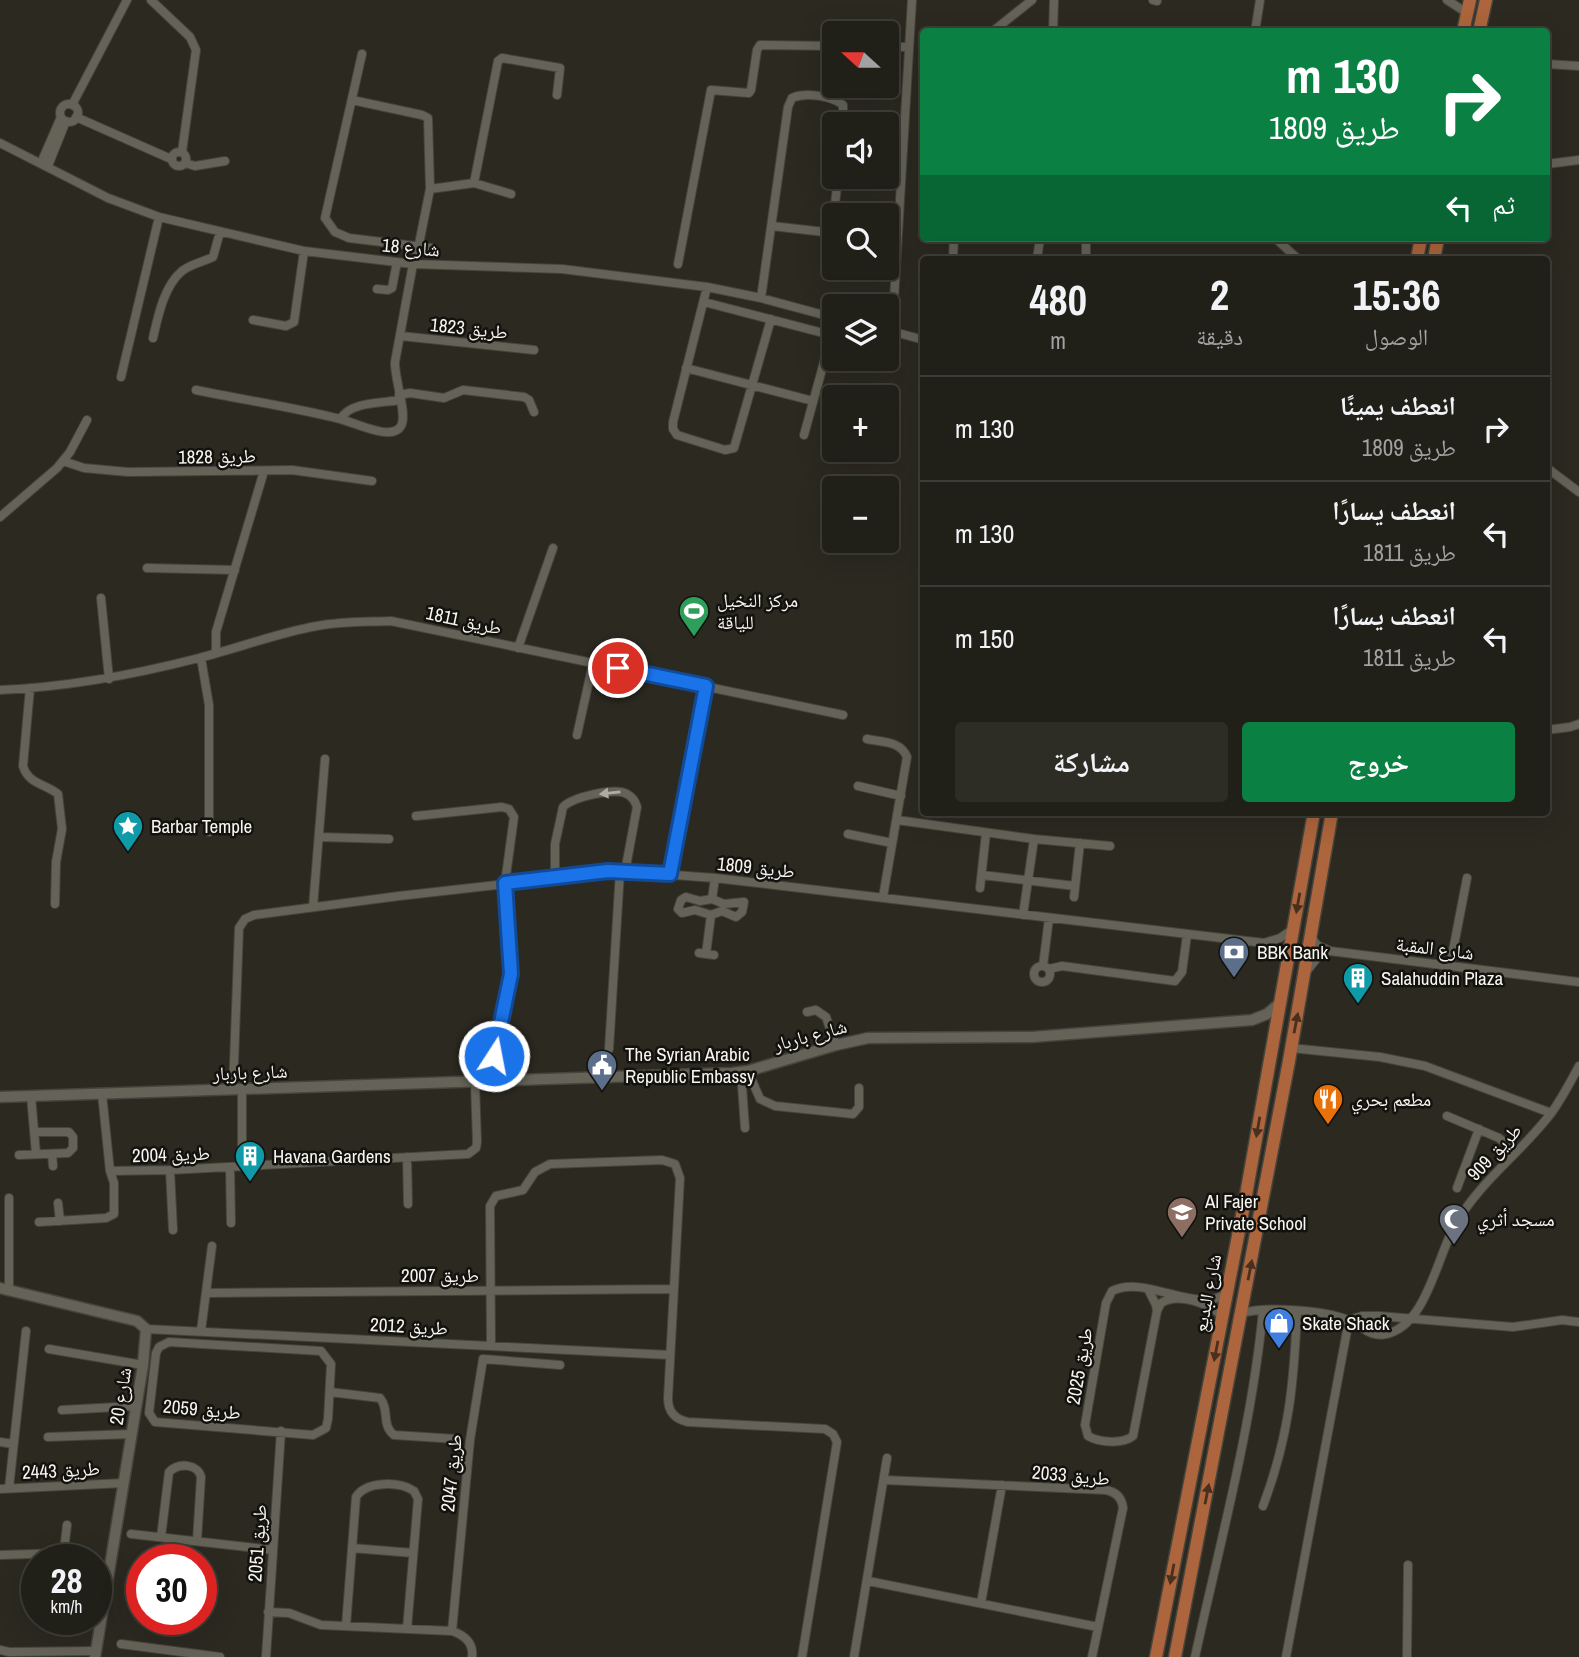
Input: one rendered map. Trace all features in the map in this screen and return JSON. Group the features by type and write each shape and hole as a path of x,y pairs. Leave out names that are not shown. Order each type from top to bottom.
{"main road":[{"path":"1464,28 1470,0"},
{"path":"1480,28 1486,0"},
{"name":"شارع البديع","path":"1156,1657 1223,1317 1313,816"},
{"name":"شارع البديع","path":"1175,1657 1306,972 1331,816"},
{"path":"1304,869 1322,872"}],"street":[{"path":"72,105 127,0"},
{"path":"151,0 190,37 196,50 182,152 186,158 185,163"},
{"path":"897,203 912,0"},
{"path":"997,28 1032,0"},
{"path":"1053,28 1054,0"},
{"path":"1256,28 1260,0"},
{"path":"1447,0 1467,13"},
{"path":"678,264 711,90 749,93 760,45 822,46"},
{"path":"900,47 909,47"},
{"path":"362,54 325,218 335,232 349,238 431,248"},
{"path":"474,183 498,61 502,58 559,68 557,95"},
{"path":"1550,64 1579,66"},
{"path":"761,298 788,107 792,98 799,95 836,100 843,105 843,112"},
{"path":"196,390 341,419 387,433 395,432 403,423 395,370 430,189 428,118 352,100"},
{"path":"44,164 64,119 61,108 66,104 72,105 77,111 76,117"},
{"path":"64,119 76,117 172,159 176,166 225,161"},
{"name":"شارع 18","path":"0,142 108,198 159,217 304,251 414,264 562,269 708,287 761,298 822,316"},
{"path":"172,159 175,153 182,152"},
{"path":"1550,164 1579,160"},
{"path":"430,189 474,183 510,194"},
{"path":"121,377 159,217"},
{"path":"772,226 822,232"},
{"path":"153,338 159,313 173,282 190,266 213,257 220,232"},
{"path":"1279,242 1295,256"},
{"path":"253,320 286,326 294,322 304,251"},
{"path":"377,289 392,288 397,262"},
{"path":"708,287 673,429 677,435 725,450 736,446 771,320"},
{"path":"704,302 822,333"},
{"path":"899,333 920,339"},
{"name":"طريق 1823","path":"401,336 534,351"},
{"path":"804,435 822,368"},
{"path":"686,369 813,401"},
{"path":"341,419 343,413 351,408 410,393 444,398 463,390 524,397 530,400 534,412"},
{"path":"0,517 63,461 88,420"},
{"name":"طريق 1828","path":"63,461 84,468 128,472 306,471 372,481"},
{"path":"1550,470 1579,492"},
{"path":"216,653 216,632 264,471"},
{"path":"518,648 553,548"},
{"path":"147,568 235,570"},
{"path":"101,598 109,679"},
{"name":"طريق 1811","path":"0,690 109,679 201,658 315,626 343,622 391,621 843,715"},
{"path":"201,658 209,705 209,832"},
{"path":"577,735 593,663"},
{"path":"670,874 706,686"},
{"path":"30,688 23,766 31,779 58,794 62,829 56,862 55,904"},
{"path":"1550,730 1579,724"},
{"path":"867,739 899,746 904,750 907,761 883,897"},
{"path":"313,907 325,759"},
{"path":"858,786 901,796"},
{"path":"555,877 555,844 564,807 577,797 618,791 628,794 637,807 622,872 609,1049"},
{"path":"416,816 502,807 513,814 505,883 511,974 489,1083"},
{"path":"897,820 1034,839 1110,846"},
{"path":"980,888 986,833"},
{"path":"848,834 892,842"},
{"path":"319,837 389,839"},
{"path":"1023,915 1034,839"},
{"path":"1074,897 1080,843"},
{"name":"طريق 1809","path":"242,1166 237,1090 240,925 251,916 555,877 622,872 670,874 1264,943 1277,949 1288,960"},
{"path":"982,875 1075,886"},
{"path":"712,899 715,878"},
{"path":"1450,966 1467,878"},
{"path":"712,899 738,916 743,912 744,891"},
{"path":"711,915 698,906 712,899"},
{"path":"711,915 744,902"},
{"path":"707,954 711,915"},
{"path":"1049,918 1046,967 1062,966 1175,981 1182,972 1187,935"},
{"path":"1264,943 1280,938 1293,928"},
{"name":"شارع المقبة","path":"1311,937 1317,945 1330,951 1579,982"},
{"path":"1306,972 1318,957 1330,951"},
{"name":"شارع باربار","path":"0,1097 489,1083 745,1071 868,1038 1032,1037 1252,1020 1267,1014 1280,1003"},
{"path":"807,1012 817,1010 826,1017 836,1045"},
{"path":"1252,1020 1265,1026 1275,1036"},
{"path":"1291,1048 1380,1057 1424,1066 1551,1113"},
{"name":"طريق 909","path":"1349,1320 1362,1330 1383,1335 1394,1332 1410,1320 1422,1305 1440,1255 1471,1199 1551,1113 1579,1066"},
{"path":"745,1071 760,1099 775,1106 853,1114 859,1107 859,1088"},
{"path":"745,1071 745,1128"},
{"name":"طريق 2004","path":"110,1171 468,1154 476,1148 477,1142 475,1083"},
{"path":"39,1222 112,1216 115,1209 115,1187 110,1171 103,1094"},
{"path":"31,1096 36,1154"},
{"path":"1447,1116 1499,1138 1515,1152"},
{"path":"1457,1188 1479,1129"},
{"path":"19,1155 68,1153 73,1150 71,1133 34,1132"},
{"path":"52,1154 53,1166"},
{"path":"407,1157 408,1205"},
{"path":"491,1346 492,1200 496,1196 523,1190 536,1172 550,1164 671,1161 680,1173 668,1404 672,1414 688,1422 825,1429 835,1438 837,1447 802,1657"},
{"path":"230,1167 231,1223"},
{"path":"170,1170 173,1230"},
{"path":"9,1198 4,1289 137,1321 146,1329"},
{"path":"58,1203 60,1221"},
{"path":"201,1331 212,1246"},
{"name":"طريق 2025","path":"1157,1311 1135,1432 1131,1438 1124,1441 1091,1438 1086,1433 1085,1425 1107,1298 1112,1292 1120,1288 1148,1289 1208,1300 1227,1293"},
{"name":"طريق 2007","path":"206,1293 674,1289"},
{"path":"1148,1289 1157,1311"},
{"path":"1157,1311 1164,1301 1174,1298 1206,1305 1223,1317"},
{"path":"1242,1313 1263,1310 1297,1311 1349,1320 1370,1315 1513,1327 1562,1320 1579,1322"},
{"path":"1195,1657 1246,1425 1263,1310"},
{"path":"1263,1506 1283,1447 1289,1417 1294,1386 1297,1311"},
{"path":"1286,1657 1349,1320"},
{"name":"طريق 2012","path":"146,1329 670,1355"},
{"name":"شارع 20","path":"112,1544 143,1365 146,1329"},
{"path":"4,1488 13,1444 26,1331"},
{"name":"طريق 2059","path":"169,1342 316,1350 326,1354 331,1364 328,1424 322,1432 313,1435 281,1431 161,1424 152,1421 149,1410 159,1347 169,1342"},
{"path":"49,1349 143,1365"},
{"name":"طريق 2047","path":"452,1631 470,1440 483,1359 560,1365"},
{"path":"330,1392 380,1398 385,1404 386,1425 394,1435 456,1439"},
{"path":"62,1410 136,1406"},
{"name":"طريق 2051","path":"266,1657 281,1431"},
{"path":"48,1437 132,1434"},
{"path":"0,1442 13,1444"},
{"path":"854,1657 887,1458"},
{"path":"161,1537 169,1472 178,1466 193,1467 200,1472 201,1477 197,1541"},
{"name":"طريق 2033","path":"885,1480 1106,1490 1120,1497 1122,1514 1092,1657"},
{"name":"طريق 2443","path":"4,1488 124,1483"},
{"path":"981,1603 1002,1485"},
{"path":"346,1626 355,1502 358,1493 370,1486 405,1486 414,1491 418,1499 407,1629"},
{"path":"65,1544 67,1525"},
{"path":"131,1534 273,1550"},
{"path":"352,1548 413,1553"},
{"path":"0,1555 21,1555"},
{"path":"1407,1657 1408,1565"},
{"path":"868,1581 1098,1627"},
{"path":"268,1612 289,1613 316,1624 452,1631 462,1634 468,1640 473,1652 472,1657"},
{"name":"شارع 20","path":"95,1654 97,1635"},
{"path":"121,1644 220,1657"},
{"path":"0,1650 95,1654"}],"place":[{"name":"مركز النخيل للياقة","path":"694,638"},
{"name":"Barbar Temple","path":"128,853"},
{"name":"BBK Bank","path":"1234,979"},
{"name":"Salahuddin Plaza","path":"1358,1005"},
{"name":"The Syrian Arabic Republic Embassy","path":"602,1092"},
{"name":"مطعم بحري","path":"1328,1126"},
{"name":"Havana Gardens","path":"250,1183"},
{"name":"Al Fajer Private School","path":"1182,1239"},
{"name":"مسجد أثري","path":"1454,1246"},
{"name":"Skate Shack","path":"1279,1350"}],"route":[{"path":"494,1056 511,974 505,883 608,871 670,874 706,686 618,668"}]}
